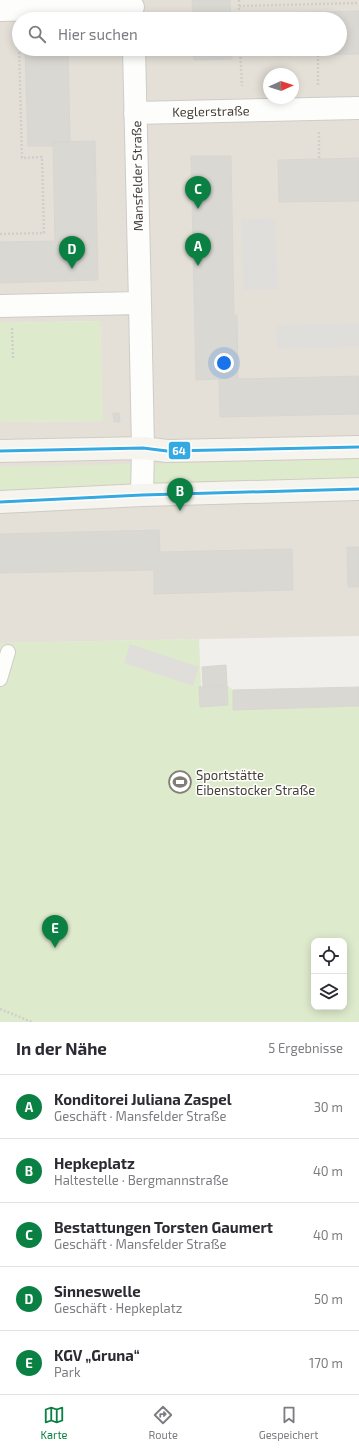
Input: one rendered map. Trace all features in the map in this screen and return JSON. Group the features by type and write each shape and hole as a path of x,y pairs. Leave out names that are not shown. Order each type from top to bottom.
{"street":[{"path":"0,10 133,9"},
{"name":"Mansfelder Straße","path":"134,56 143,448 142,494"},
{"name":"Keglerstraße","path":"135,113 359,108"},
{"path":"6,306 140,303"},
{"path":"0,451 143,448 166,450 359,447"},
{"path":"0,502 142,494 359,489"}],"lane":[{"path":"0,678 8,652"}],"path":[{"path":"239,0 239,12"},
{"path":"239,6 359,3"},
{"path":"0,234 44,233 42,157 22,158 19,56"},
{"path":"240,56 243,111"},
{"path":"318,56 319,109"},
{"path":"6,306 13,358"},
{"path":"0,1008 32,1022"}],"shaded area":[{"path":"0,0 359,0 359,636 0,643 0,422 102,421 100,321 0,323"},
{"path":"276,218 278,289 243,290 241,219"},
{"path":"359,323 359,347 277,349 276,325"},
{"path":"130,644 199,667 193,686 124,663"}],"green space":[{"path":"100,321 103,421 0,422 0,323"},
{"path":"359,459 359,482 0,490 0,467"},
{"name":"Sportstätte Eibenstocker Straße","path":"199,639 201,686 227,685 233,690 234,710 359,706 359,1022 0,1022 0,643"}],"building":[{"path":"192,0 230,0 231,12 193,12"},
{"path":"359,11 359,54 347,54 347,12 316,12"},
{"path":"25,56 68,56 70,142 53,142 53,146 28,146"},
{"path":"194,56 232,56 232,59 194,60"},
{"path":"95,141 98,280 0,283 0,242 55,241 53,142"},
{"path":"191,156 231,156 234,315 237,315 238,379 359,376 359,414 220,417 219,379 196,380"},
{"path":"359,158 359,201 279,202 278,160"},
{"path":"113,413 119,413 120,422 114,422"},
{"path":"159,530 160,552 292,549 293,590 154,594 154,570 0,573 0,534"},
{"path":"347,547 359,547 359,587 348,587"},
{"path":"226,665 227,685 203,686 202,667"},
{"path":"227,686 228,705 200,707 199,687"},
{"path":"359,687 359,706 233,710 233,690"}],"transit line":[{"name":"64","path":"0,451 143,448 167,451 359,447"},
{"name":"64","path":"0,502 142,495 359,489"}],"place":[{"name":"Bestattungen Torsten Gaumert","path":"198,209"},
{"name":"Konditorei Juliana Zaspel","path":"198,266"},
{"name":"Sinneswelle","path":"72,269"},
{"name":"Hepkeplatz","path":"180,511"},
{"name":"Sportstätte Eibenstocker Straße","path":"180,782"},
{"name":"KGV „Gruna“","path":"55,948"}]}
